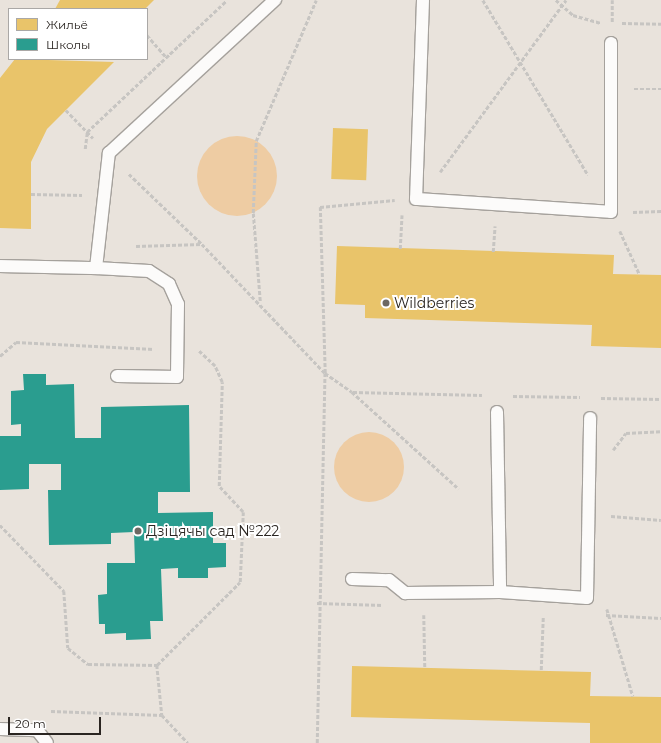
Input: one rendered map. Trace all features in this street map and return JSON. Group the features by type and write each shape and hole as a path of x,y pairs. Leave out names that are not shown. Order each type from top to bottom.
{"lane":[{"path":"96,268 109,153 275,0"},
{"path":"423,0 416,199 611,212 611,43"},
{"path":"0,266 96,268 149,271 168,284 178,304 177,377 117,376"},
{"path":"497,412 500,592"},
{"path":"352,579 389,580 405,593 500,592 587,598 590,418"},
{"path":"0,729 37,730 48,743"}],"path":[{"path":"260,301 253,213 256,141 316,0"},
{"path":"483,0 590,178"},
{"path":"317,743 317,603 325,373 320,207 416,199 452,158 566,0"},
{"path":"148,36 166,57"},
{"path":"611,90 661,88"},
{"path":"66,110 260,301 325,373 352,392 459,489"},
{"path":"31,194 82,195"},
{"path":"400,249 404,200"},
{"path":"640,275 611,212 661,211"},
{"path":"98,247 202,244"},
{"path":"0,356 16,342 203,351 215,366 222,382 219,486 243,512 240,582 157,665 88,664 68,648 64,592 0,525"},
{"path":"612,453 617,441 626,433 661,431"},
{"path":"610,524 611,508"},
{"path":"611,516 661,520"},
{"path":"607,600 607,615 633,696"},
{"path":"317,603 386,605"},
{"path":"424,606 425,668"},
{"path":"541,670 543,612"},
{"path":"157,665 162,715 188,743"},
{"path":"46,711 162,715"}],"shaded area":[{"path":"237,136 252,139 265,148 274,161 277,176 274,191 265,204 252,213 237,216 222,213 209,204 200,191 197,176 200,161 209,148 222,139"},
{"path":"369,432 382,435 394,442 401,454 404,467 401,480 394,492 382,499 369,502 356,499 344,492 337,480 334,467 337,454 344,442 356,435"}],"building: Жильё":[{"path":"60,0 154,0 146,8 56,8"},
{"path":"14,60 114,62 47,129 31,162 31,229 0,228 0,78"},
{"path":"333,128 368,129 366,180 331,179"},
{"path":"337,246 614,255 613,274 661,275 661,348 591,346 592,325 365,318 365,305 335,304"},
{"path":"352,666 591,672 590,696 661,697 661,743 590,743 590,723 351,717"}],"building: Школы":[{"name":"Дзіцячы сад №222","path":"23,374 46,374 46,385 74,384 75,438 101,438 101,407 189,405 190,492 158,492 158,513 213,512 213,543 226,543 226,567 208,568 208,578 178,578 178,568 161,569 163,621 150,621 151,639 126,640 126,633 105,634 105,624 99,624 98,595 107,594 107,563 135,563 134,532 111,533 111,544 49,545 48,490 61,490 61,464 29,464 29,489 0,490 0,436 21,436 21,424 11,425 11,391 24,390"}],"place":[{"name":"Wildberries","path":"386,303"},
{"name":"Дзіцячы сад №222","path":"138,531"}]}
